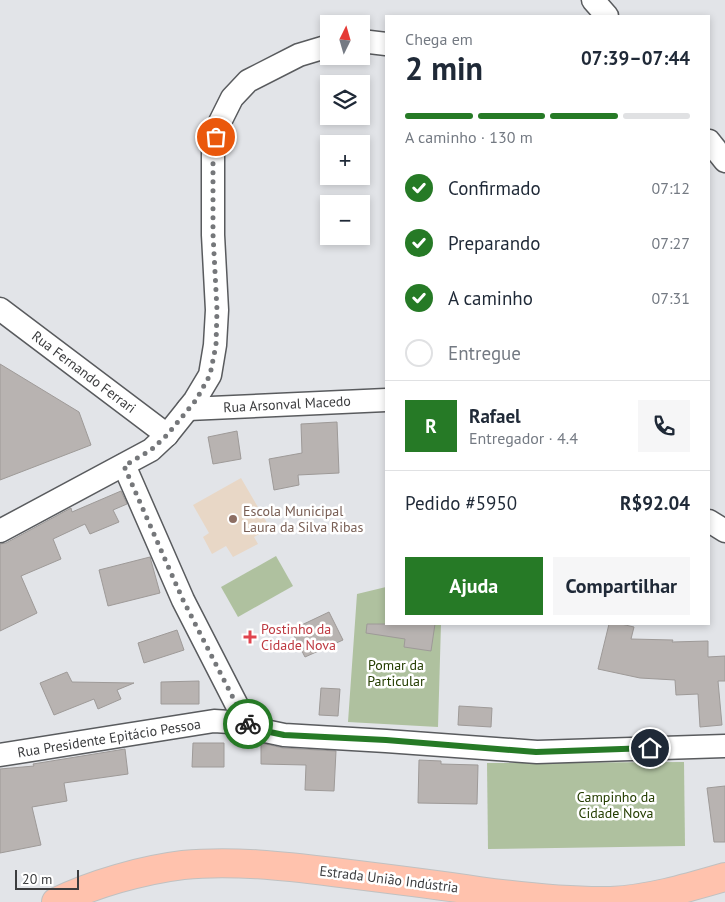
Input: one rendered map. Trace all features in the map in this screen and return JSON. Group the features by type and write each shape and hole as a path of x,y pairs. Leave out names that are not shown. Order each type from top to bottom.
{"main road":[{"name":"Estrada União Indústria","path":"56,902 76,893 128,876 183,865 239,864 284,866 538,898 611,901 637,900 725,877"}],"street":[{"path":"593,0 606,15"},
{"path":"370,43 385,44"},
{"path":"0,531 151,450 167,435 196,400 210,375 216,345 217,310 213,234 213,150 219,124 232,98 248,81 299,55 320,49"},
{"path":"710,142 725,161"},
{"name":"Rua Fernando Ferrari","path":"0,309 167,435"},
{"name":"Rua Arsonval Macedo","path":"188,409 385,400"},
{"path":"124,466 183,600 246,723"},
{"path":"710,522 725,531"},
{"name":"Rua Presidente Epitácio Pessoa","path":"0,755 214,721 246,723 265,731 284,735 386,740 536,752 725,746"}],"shaded area":[{"name":"Escola Municipal Laura da Silva Ribas","path":"241,478 270,528 254,537 258,544 233,557 226,546 212,554 203,537 209,533 193,505"}],"green space":[{"path":"276,556 293,586 238,617 221,587"},
{"name":"Pomar da Particular","path":"385,587 385,625 441,625 438,727 348,722 357,594"},
{"name":"Campinho da Cidade Nova","path":"684,762 685,846 488,849 487,763"}],"building":[{"path":"0,364 79,412 91,445 0,480"},
{"path":"337,422 339,473 298,475 299,485 274,490 269,459 302,453 301,424"},
{"path":"237,431 241,459 213,464 208,437"},
{"path":"121,491 127,504 113,510 119,522 90,534 85,524 53,539 61,559 21,576 37,613 0,631 0,544 6,543 71,508 72,512"},
{"path":"150,557 160,593 108,606 99,570"},
{"path":"329,612 343,640 305,657 291,630"},
{"path":"367,624 435,625 431,651 404,647 405,639 366,633"},
{"path":"609,625 634,627 631,639 673,640 672,642 708,641 708,657 725,656 725,681 718,681 722,725 700,727 698,694 676,695 675,680 640,678 598,669"},
{"path":"177,630 184,650 144,663 138,643"},
{"path":"67,672 72,682 134,683 117,690 121,699 98,709 94,699 54,715 40,683"},
{"path":"199,681 199,704 161,704 161,682"},
{"path":"321,688 340,689 338,716 319,715"},
{"path":"459,706 492,708 491,727 458,725"},
{"path":"193,743 224,743 224,767 192,767"},
{"path":"261,743 283,748 336,751 334,791 305,790 306,765 261,764"},
{"path":"125,749 128,774 64,783 67,801 32,807 41,845 0,853 0,769 34,766 33,764"},
{"path":"419,760 441,761 441,764 478,765 477,804 418,803"},
{"path":"725,786 725,842 714,842 707,788"}],"way so far":[{"path":"216,137 213,150 213,234 217,310 216,345 210,375 196,400 167,435 151,450 124,466 183,600 248,724"}],"place":[{"name":"Escola Municipal Laura da Silva Ribas","path":"233,519"},
{"name":"Postinho da Cidade Nova","path":"250,637"}],"route":[{"path":"248,724 265,731 284,735 386,740 536,752 650,748"}]}
